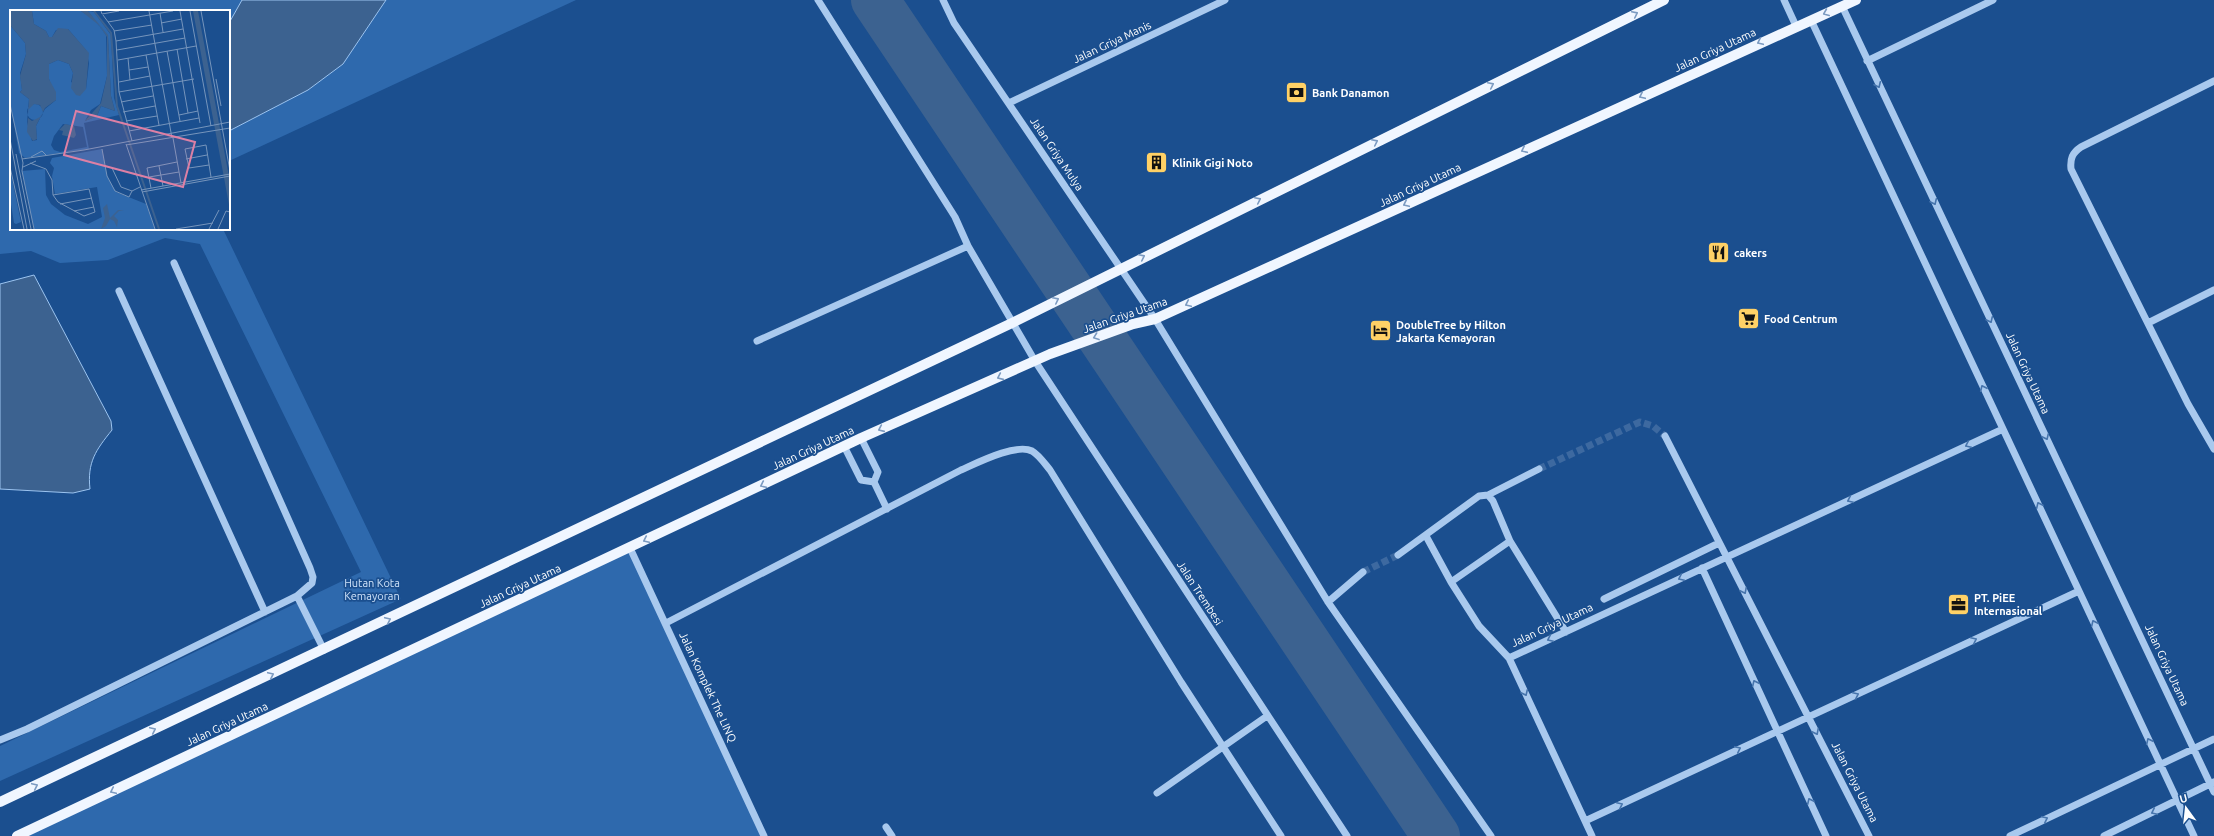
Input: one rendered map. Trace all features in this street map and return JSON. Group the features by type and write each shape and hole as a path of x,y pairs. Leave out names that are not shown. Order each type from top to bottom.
{"main road":[{"path":"0,802 324,650 1016,320 1664,0"},
{"name":"Jalan Griya Utama","path":"17,836 861,438 1050,354 1133,324 1155,319 1856,0"}],"street":[{"path":"818,0 954,217 968,246 1016,320 1035,361"},
{"name":"Jalan Griya Mulya","path":"943,0 954,23 1155,319 1328,602 1491,836"},
{"name":"Jalan Griya Manis","path":"1009,103 1225,0"},
{"path":"1784,0 1796,26"},
{"path":"1867,61 1993,0"},
{"name":"Jalan Griya Utama","path":"1842,6 2194,748 2212,783 2214,792"},
{"path":"1811,20 2194,836"},
{"path":"2214,81 2080,147 2072,156 2071,169 2188,404 2214,449"},
{"path":"757,341 968,246"},
{"path":"0,740 27,729 266,612 297,596 312,583 312,572 174,263"},
{"path":"2148,322 2214,290"},
{"path":"119,291 266,612"},
{"name":"Jalan Trembesi","path":"1035,361 1347,836"},
{"name":"Jalan Griya Utama","path":"1592,836 1509,658 2003,429"},
{"path":"1665,436 1727,557"},
{"path":"861,438 878,472 874,482 887,509"},
{"path":"844,446 861,480 874,482"},
{"path":"666,623 887,509 938,481 989,458 1021,448 1033,452 1050,470 1281,836"},
{"path":"1398,555 1479,496 1488,495 1539,469"},
{"path":"1488,495 1493,501 1510,542 1566,632"},
{"path":"1426,536 1451,582 1480,626 1509,658"},
{"path":"1451,582 1510,542"},
{"path":"1604,600 1719,543"},
{"name":"Jalan Komplek The LINQ","path":"630,548 764,836"},
{"name":"Jalan Griya Utama","path":"1727,557 1869,836"},
{"path":"1702,568 1826,836"},
{"path":"1328,602 1363,572"},
{"path":"1585,821 2079,591"},
{"path":"297,596 324,650"},
{"path":"1157,793 1267,716"},
{"path":"2010,836 2214,739"},
{"path":"2104,836 2212,783"},
{"path":"886,827 892,836"}],"green space":[{"name":"Hutan Kota Kemayoran","path":"0,0 242,0 230,21 230,10 10,10 10,230 223,230 401,599 0,781 0,746 361,572 200,244 165,238 108,260 60,263 31,251 0,254"},
{"path":"386,0 576,0 230,161 230,130 308,90 343,64"},
{"path":"630,548 766,836 17,836"}],"shaded area":[{"path":"242,0 386,0 343,64 308,90 230,130 230,21"},
{"path":"34,275 111,421 112,430 97,450 91,464 89,480 90,489 73,493 0,489 0,284"}],"waterway":[{"path":"875,0 1436,836"}],"tunnel":[{"path":"1539,469 1640,422 1653,426 1665,436"},
{"path":"1363,572 1398,555"}],"place":[{"name":"Bank Danamon","path":"1297,93"},
{"name":"Klinik Gigi Noto","path":"1157,163"},
{"name":"cakers","path":"1719,253"},
{"name":"Food Centrum","path":"1749,319"},
{"name":"DoubleTree by Hilton Jakarta Kemayoran","path":"1380,331"},
{"name":"PT. PiEE Internasional","path":"1959,604"}]}
